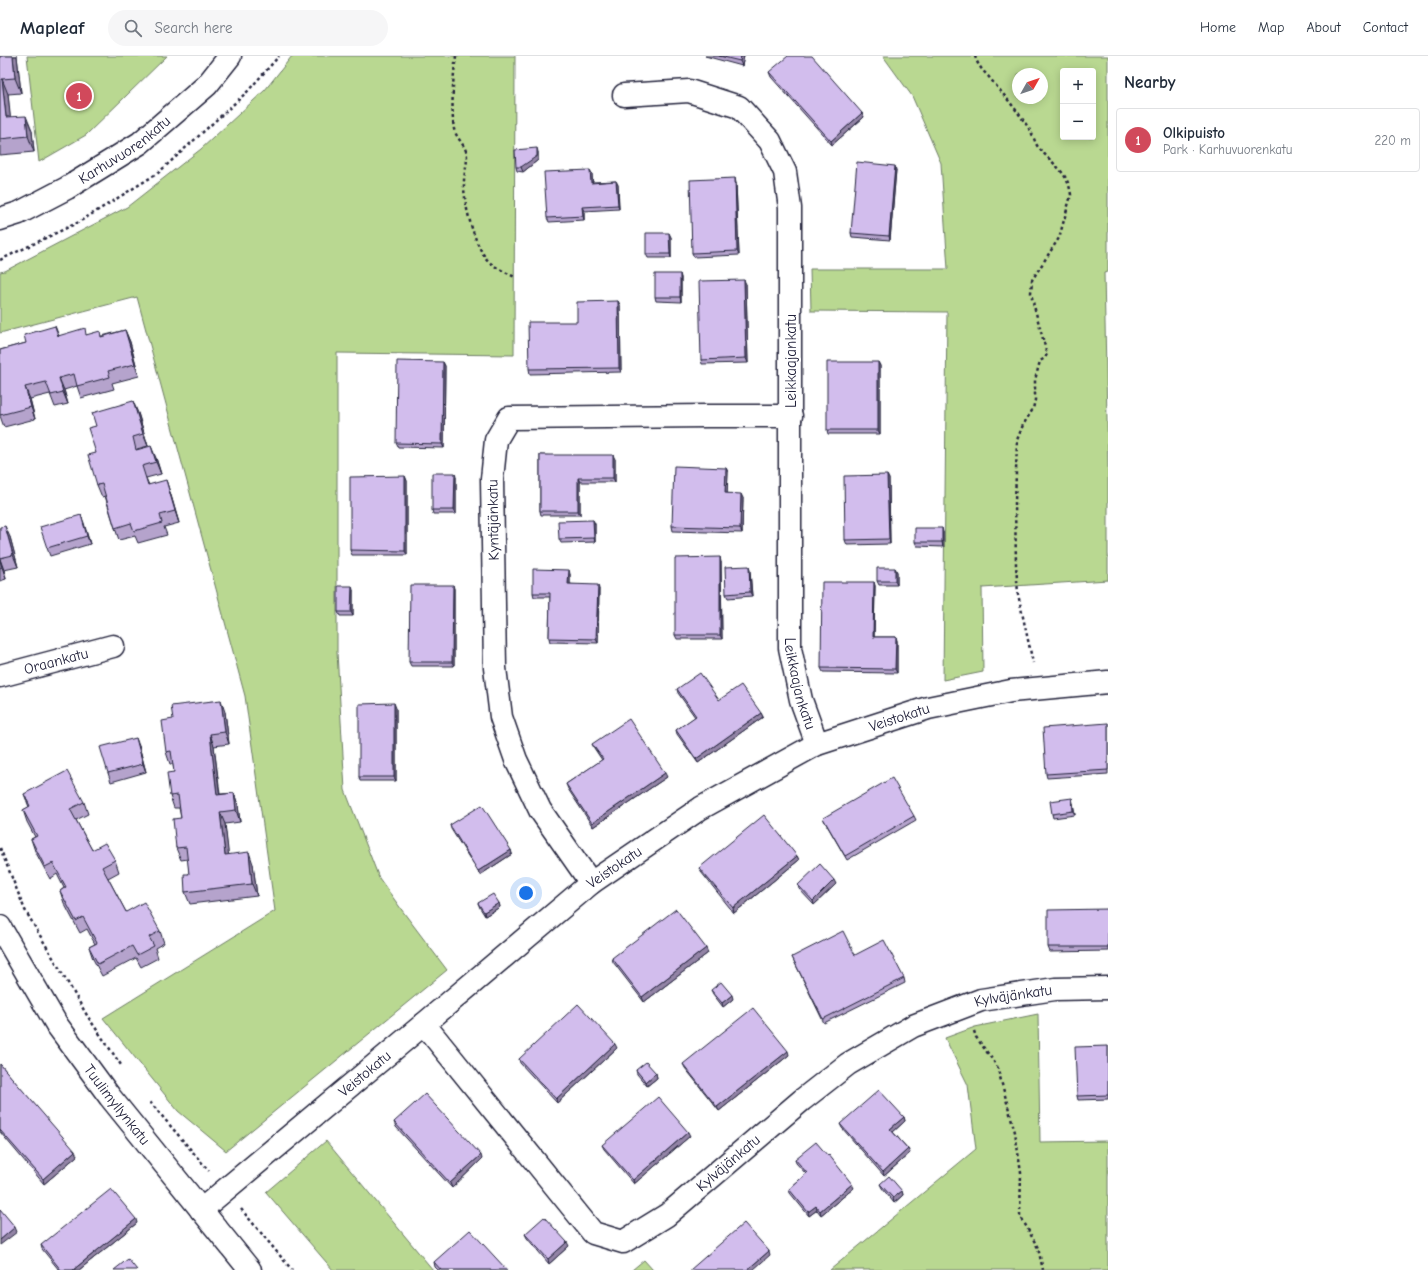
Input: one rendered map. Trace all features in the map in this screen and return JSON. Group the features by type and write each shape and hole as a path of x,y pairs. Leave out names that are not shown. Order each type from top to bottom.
{"street":[{"name":"Karhuvuorenkatu","path":"0,220 19,213 67,188 140,144 207,85 230,56"},
{"name":"Leikkaajankatu","path":"624,95 689,91 739,107 770,141 784,172 790,208 790,648 801,700 816,744"},
{"name":"Kyntäjänkatu","path":"591,883 540,810 516,760 501,717 495,668 492,479 496,440 509,418 791,416"},
{"name":"Oraankatu","path":"0,676 113,646"},
{"name":"Veistokatu","path":"201,1210 591,883 701,808 816,744 928,708 1011,691 1108,682"},
{"name":"Tuulimyllynkatu","path":"0,927 57,1025 110,1097 250,1270"},
{"name":"Kylväjänkatu","path":"424,1024 593,1233 623,1242 667,1215 802,1100 848,1064 913,1026 981,1000 1055,989 1108,988"}],"path":[{"path":"456,56 453,113 455,130 466,151 464,182 472,232 485,257 500,269 515,277"},
{"path":"975,56 982,70 1002,93 1031,132 1038,147 1057,165 1065,177 1070,188 1071,195 1059,238 1032,280 1033,302 1047,354 1045,358 1040,361 1035,380 1036,400 1033,410 1022,425 1017,440 1015,503 1018,594 1039,688"},
{"path":"0,848 25,910 88,1017 125,1071"},
{"path":"964,1006 976,1037 997,1066 1015,1132 1021,1173 1020,1215 1038,1248 1043,1270"},
{"path":"149,1101 226,1190 292,1270"}],"green space":[{"path":"27,56 167,56 86,135 39,162"},
{"path":"292,56 515,56 514,355 337,353 337,652 345,790 379,878 447,970 226,1151 178,1111 103,1018 275,911 245,696 137,297 0,333 0,272 5,271 127,207 201,149 265,90"},
{"path":"883,56 1108,56 1108,272 1104,273 1108,469 1108,580 982,588 983,672 943,680 947,312 811,311 810,269 948,269 941,163 912,96"},
{"path":"1038,1014 1040,1142 1108,1141 1108,1270 830,1270 976,1149 968,1085 945,1038 975,1027"},
{"path":"326,1141 433,1270 333,1270 266,1192"},
{"path":"644,1260 653,1270 632,1270"}],"building":[{"path":"0,56 13,56 15,78 2,79 6,117 26,116 28,136 0,139"},
{"path":"719,56 741,56 740,61"},
{"path":"788,56 812,56 862,113 831,141 769,72"},
{"path":"537,148 537,156 521,167 516,167 515,150"},
{"path":"857,162 895,166 889,236 851,233"},
{"path":"590,170 591,183 616,181 618,205 582,207 583,216 547,218 544,172"},
{"path":"735,178 737,251 692,253 690,180"},
{"path":"646,233 669,233 670,254 646,254"},
{"path":"655,274 680,274 680,297 655,297"},
{"path":"744,280 746,358 701,360 699,281"},
{"path":"618,301 619,368 529,369 528,322 577,322 577,302"},
{"path":"55,326 58,336 85,328 86,335 100,331 101,337 125,330 135,364 108,371 110,377 77,386 74,374 59,378 63,392 51,395 46,382 25,387 31,407 0,415 0,350 26,343 24,335"},
{"path":"397,361 443,362 442,444 396,443"},
{"path":"827,362 878,362 878,430 827,430"},
{"path":"133,401 143,434 133,437 136,450 151,446 156,462 142,466 148,485 166,480 175,511 160,515 162,523 134,531 131,523 115,528 102,484 97,485 88,455 96,453 88,428 96,426 92,413"},
{"path":"540,455 613,455 613,478 578,478 578,511 540,511"},
{"path":"674,466 726,468 725,493 741,494 740,528 672,526"},
{"path":"432,473 455,473 454,510 432,510"},
{"path":"887,475 889,539 845,540 844,476"},
{"path":"405,476 405,551 350,550 350,477"},
{"path":"81,515 87,536 47,548 40,527"},
{"path":"593,520 594,538 559,539 558,521"},
{"path":"5,526 13,555 0,558 0,527"},
{"path":"915,528 942,528 942,542 915,542"},
{"path":"720,557 720,635 675,635 675,558"},
{"path":"749,566 750,592 726,594 725,567"},
{"path":"877,568 895,568 895,581 877,581"},
{"path":"533,569 569,570 568,584 598,585 596,639 549,638 550,593 533,593"},
{"path":"822,582 874,582 873,637 896,637 895,669 821,668"},
{"path":"410,585 453,585 452,662 409,662"},
{"path":"338,586 352,586 351,612 338,612"},
{"path":"700,673 719,700 741,685 761,713 696,759 676,730 696,716 677,689"},
{"path":"221,700 225,732 210,734 217,795 234,793 236,810 220,812 225,855 249,852 252,884 185,892 184,874 189,874 186,847 176,848 173,819 181,818 178,795 170,796 167,773 174,772 171,751 166,752 162,721 173,719 171,706"},
{"path":"394,703 394,777 359,777 359,704"},
{"path":"629,719 665,773 592,823 566,784 603,759 592,744"},
{"path":"1108,723 1108,770 1046,774 1043,728"},
{"path":"136,738 143,764 108,773 100,747"},
{"path":"67,771 84,802 70,809 92,850 105,843 115,860 102,867 126,912 144,902 160,931 149,937 154,946 137,955 132,946 98,964 89,947 97,943 83,917 76,921 60,891 66,887 53,863 45,867 31,839 37,836 23,810 30,806 24,794"},
{"path":"892,778 914,816 845,856 823,818"},
{"path":"1072,798 1073,811 1052,814 1050,801"},
{"path":"482,805 511,850 478,871 450,825"},
{"path":"764,815 797,856 733,908 699,868"},
{"path":"820,864 834,880 813,901 798,885"},
{"path":"493,894 499,903 484,912 478,903"},
{"path":"676,909 706,948 642,997 612,958"},
{"path":"1108,909 1108,947 1048,947 1048,910"},
{"path":"843,931 855,955 884,940 904,978 823,1019 792,957"},
{"path":"721,982 732,995 722,1003 711,990"},
{"path":"578,1004 615,1044 556,1099 519,1059"},
{"path":"753,1008 788,1051 717,1107 683,1064"},
{"path":"1108,1046 1108,1095 1077,1096 1075,1047"},
{"path":"646,1062 656,1073 646,1082 636,1070"},
{"path":"0,1064 75,1151 43,1179 0,1130"},
{"path":"879,1090 904,1117 890,1129 908,1149 883,1172 840,1124"},
{"path":"425,1094 481,1155 450,1183 394,1122"},
{"path":"658,1097 688,1132 633,1180 602,1145"},
{"path":"816,1142 828,1156 829,1155 852,1184 820,1211 816,1206 808,1212 789,1189 807,1173 795,1159"},
{"path":"889,1176 902,1191 893,1198 880,1184"},
{"path":"111,1189 136,1219 73,1270 61,1270 41,1245"},
{"path":"0,1209 15,1227 0,1240"},
{"path":"544,1217 567,1242 548,1259 525,1234"},
{"path":"744,1223 769,1251 747,1270 690,1270"},
{"path":"470,1230 507,1270 441,1270 434,1262"},
{"path":"128,1259 137,1270 114,1270"}],"place":[{"name":"Olkipuisto","path":"79,96"}]}
